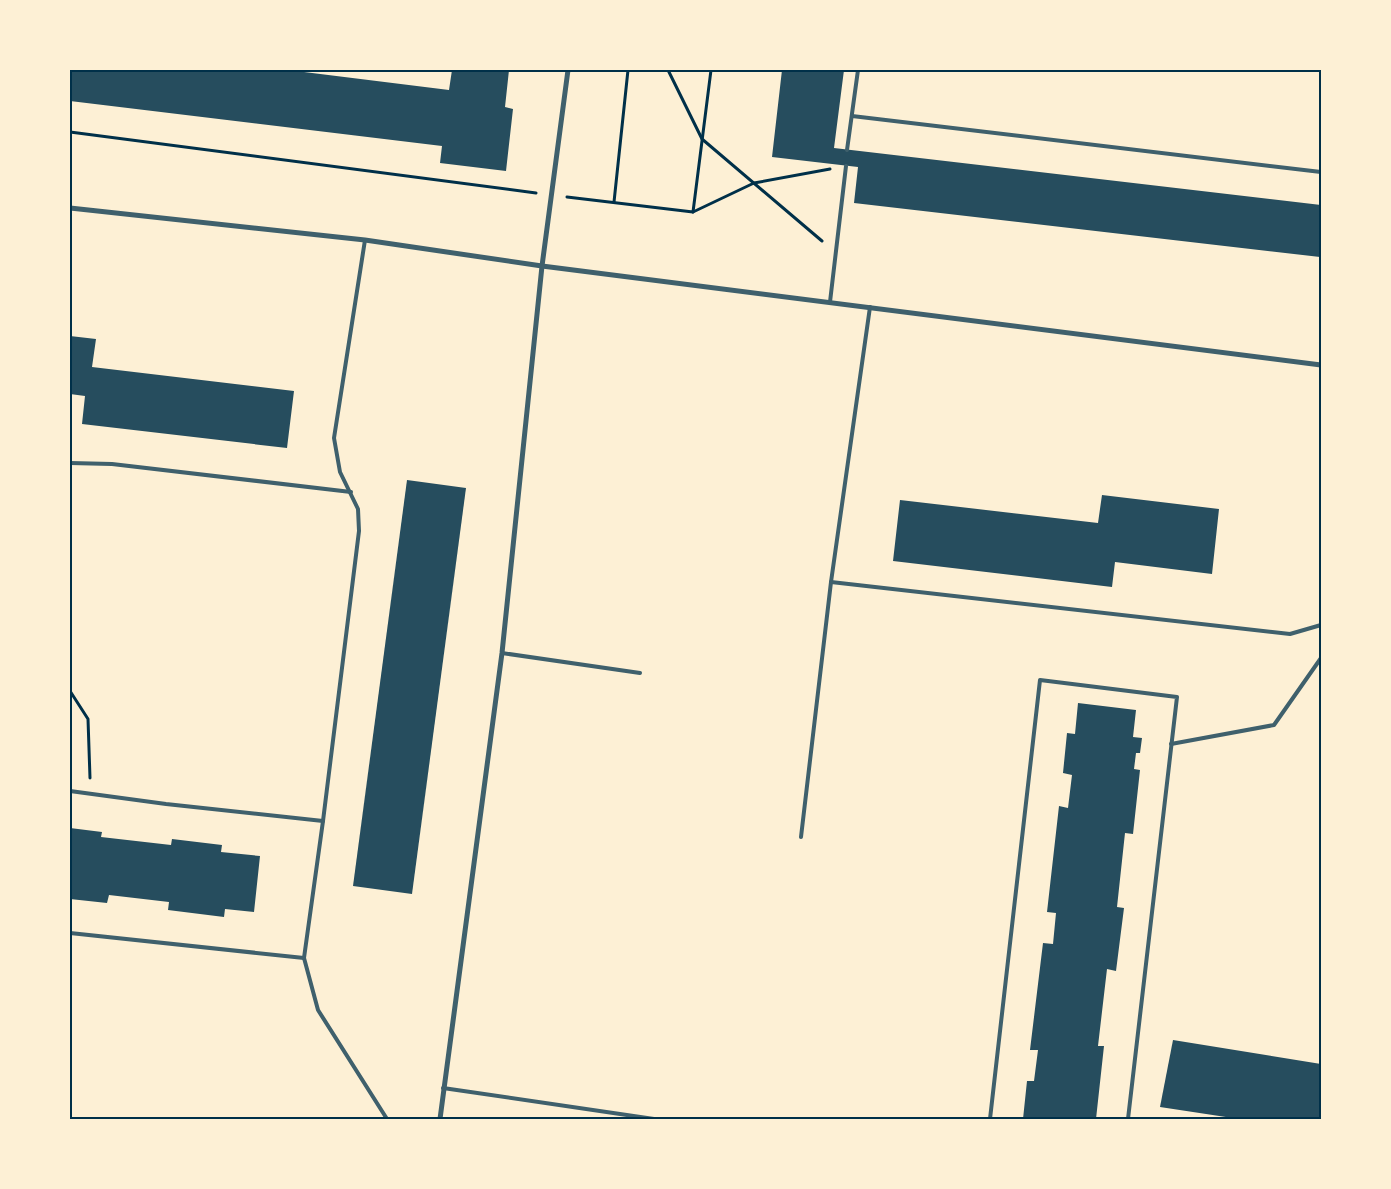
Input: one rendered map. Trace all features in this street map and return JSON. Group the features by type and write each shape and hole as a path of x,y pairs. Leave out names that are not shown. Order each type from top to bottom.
{"street":[{"path":"440,1119 502,653 542,266 568,70"},
{"path":"70,208 365,240 542,266 1321,365"}],"lane":[{"path":"848,150 858,70"},
{"path":"852,116 1321,172"},
{"path":"830,302 846,166"},
{"path":"365,240 334,438 340,472 358,509 359,531 324,822 304,958 318,1010 387,1119"},
{"path":"801,837 831,582 870,307"},
{"path":"70,463 112,464 351,492"},
{"path":"831,582 1290,634 1321,625"},
{"path":"502,653 640,673"},
{"path":"1171,744 1274,726 1321,658"},
{"path":"990,1119 1040,680 1176,697 1128,1119"},
{"path":"70,791 324,822"},
{"path":"70,933 304,958"},
{"path":"443,1088 654,1119"}],"path":[{"path":"614,202 628,70"},
{"path":"668,70 702,139 836,253"},
{"path":"693,212 711,70"},
{"path":"70,132 693,212 754,183 846,166"},
{"path":"70,691 88,719 90,794"}],"building":[{"path":"70,70 288,70 449,90 452,70 509,70 505,107 513,109 506,171 440,163 442,146 70,101"},
{"path":"782,70 844,70 834,148 1321,205 1320,257 854,203 858,167 772,157"},
{"path":"70,336 96,339 92,367 294,391 287,448 82,424 85,396 70,394"},
{"path":"407,480 466,488 412,894 353,886"},
{"path":"1102,495 1219,509 1212,574 1115,562 1112,587 893,561 900,500 1098,523"},
{"path":"1078,703 1136,710 1133,737 1142,738 1140,753 1136,753 1134,769 1140,770 1133,834 1125,833 1117,907 1124,908 1116,971 1107,969 1098,1046 1104,1046 1096,1119 1023,1119 1027,1081 1034,1081 1038,1050 1030,1050 1043,943 1053,944 1056,913 1047,912 1059,806 1068,808 1072,775 1063,773 1067,733 1075,734"},
{"path":"70,828 102,832 101,837 171,845 172,839 222,845 221,852 260,856 254,912 225,909 224,917 168,910 169,902 109,895 107,903 70,899"},
{"path":"1173,1040 1321,1064 1321,1119 1239,1119 1160,1107"}]}
